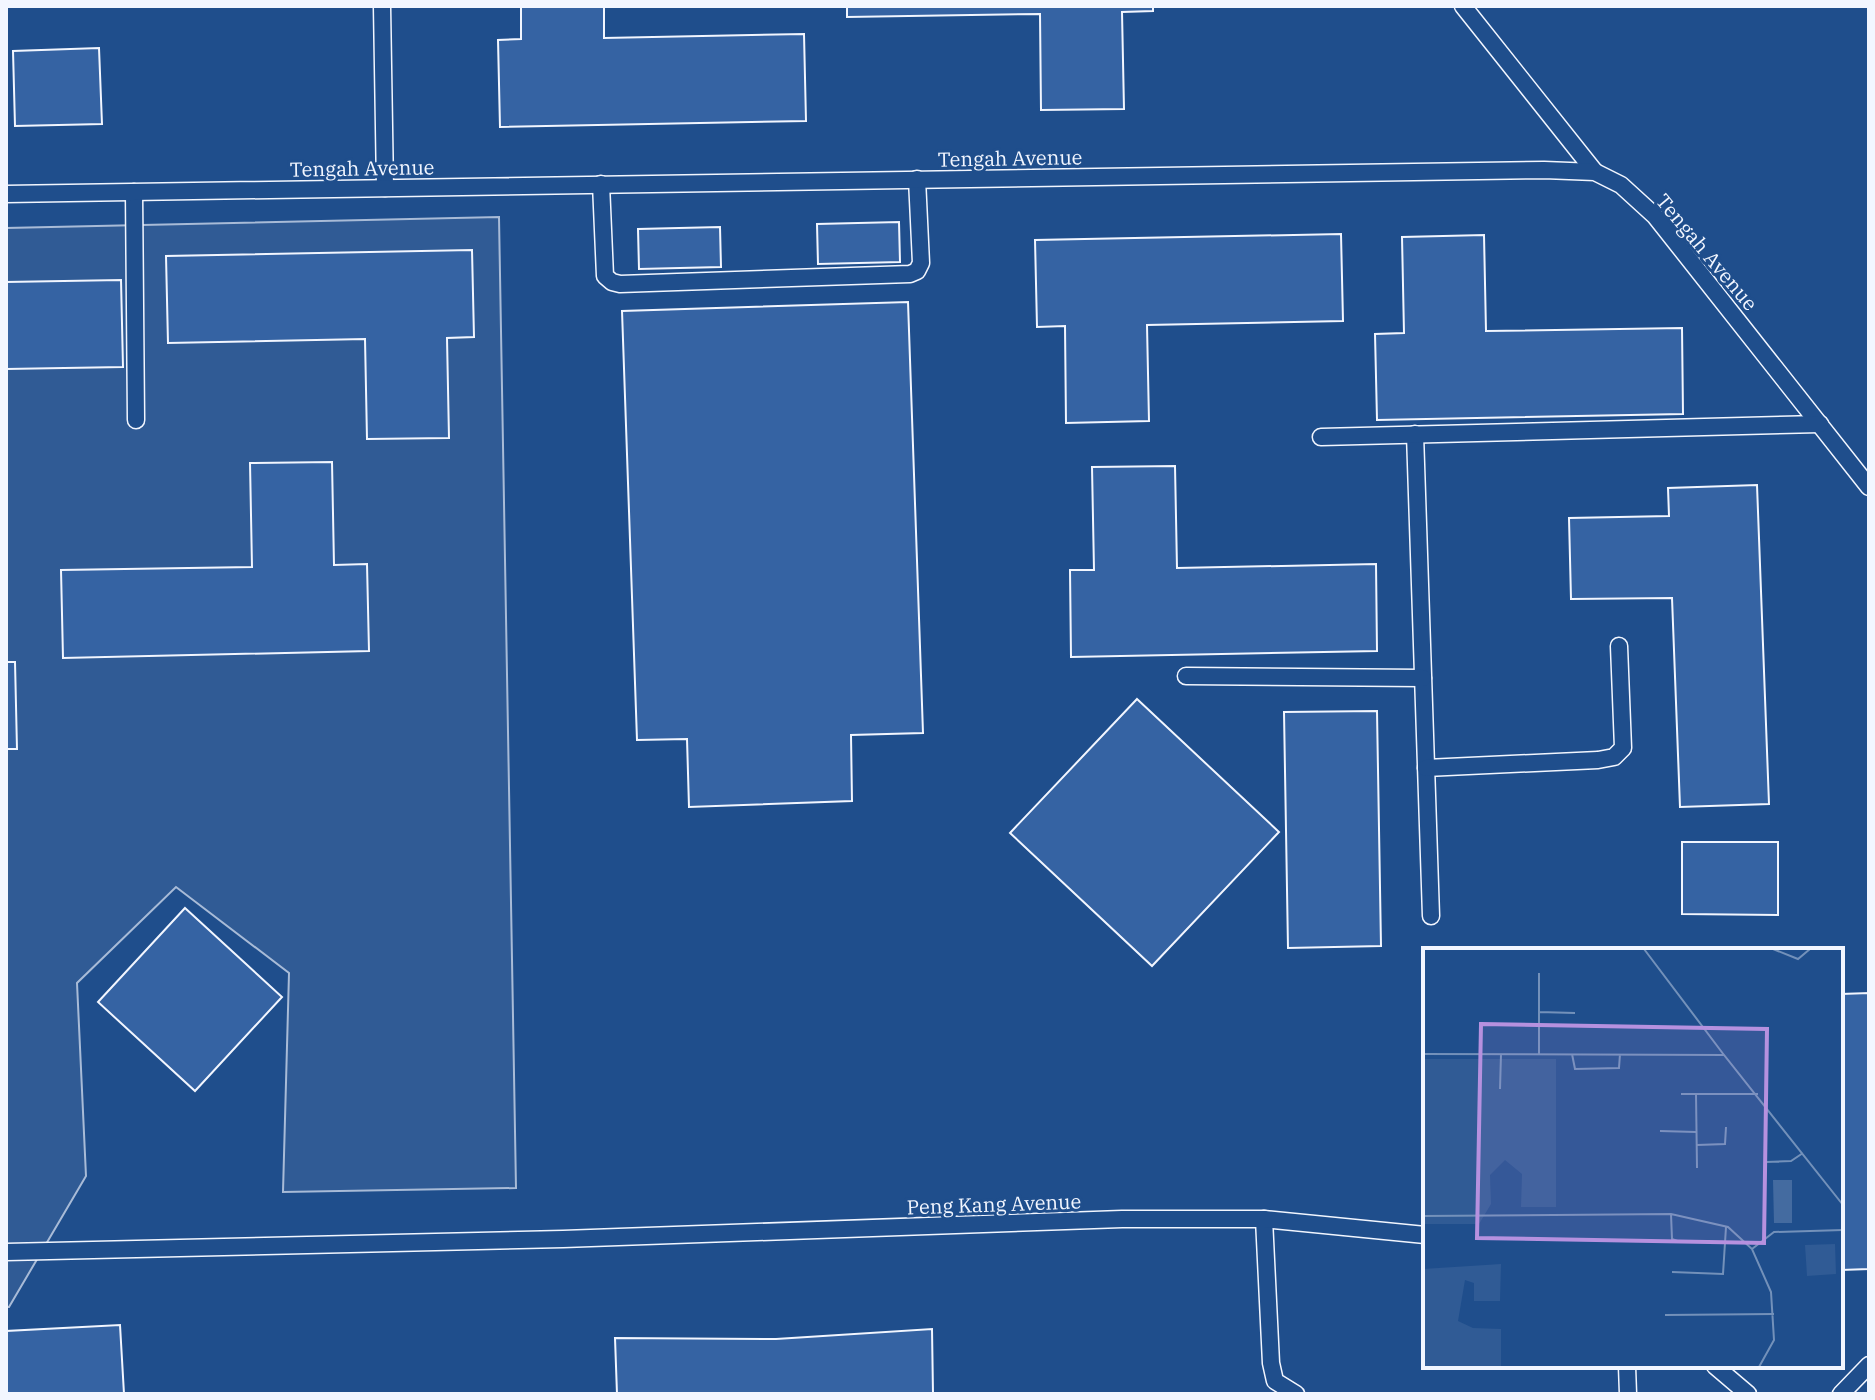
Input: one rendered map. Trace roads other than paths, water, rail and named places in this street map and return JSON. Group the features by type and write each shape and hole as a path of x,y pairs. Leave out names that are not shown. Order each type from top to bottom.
{"lane":[{"path":"382,6 385,188"},
{"path":"1463,6 1595,172"},
{"name":"Tengah Avenue","path":"6,194 1544,170 1595,172 1621,185 1655,216 1869,487"},
{"path":"601,184 605,276 620,284 910,274 917,271 921,263 917,179"},
{"path":"134,192 136,420"},
{"path":"1321,437 1820,424"},
{"path":"1415,434 1431,916"},
{"path":"1426,768 1614,757 1623,748 1619,646"},
{"path":"1186,676 1423,678"},
{"name":"Peng Kang Avenue","path":"6,1252 563,1239 1122,1219 1264,1219 1423,1235"},
{"path":"1264,1219 1271,1363 1275,1381 1296,1394"},
{"path":"1841,1394 1869,1365"},
{"path":"1627,1368 1628,1394"},
{"path":"1717,1368 1748,1394"}]}
